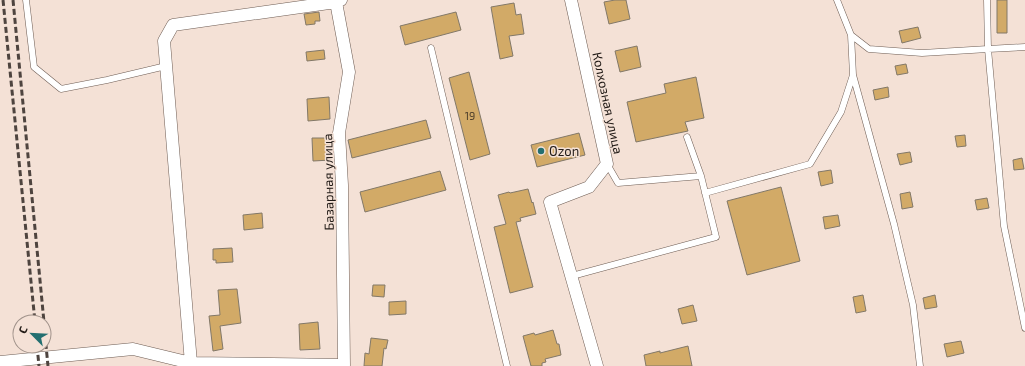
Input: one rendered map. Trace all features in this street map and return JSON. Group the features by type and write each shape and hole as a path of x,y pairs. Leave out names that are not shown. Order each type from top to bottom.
{"street":[{"path":"0,362 133,349 191,364 164,41 173,25 337,0"},
{"name":"Базарная улица","path":"191,364 344,365 342,185 339,133 350,72 337,0"},
{"name":"Колхозная улица","path":"571,0 607,164 589,187 550,202 597,366"}],"lane":[{"path":"26,0 34,67 61,89 166,66"},
{"path":"837,0 851,35 853,74 896,232 913,305 920,366"},
{"path":"987,0 988,49 1004,226 1025,328"},
{"path":"851,35 869,49 922,53 1025,48"},
{"path":"431,48 507,366"},
{"path":"705,193 810,164 841,112 853,74"},
{"path":"572,276 716,237 701,176 686,137"},
{"path":"607,164 618,183 701,176"}],"building":[{"path":"626,0 630,19 609,24 604,2"},
{"path":"997,0 1007,0 1007,33 997,33"},
{"path":"514,3 516,15 521,14 524,34 509,36 513,56 500,59 491,7"},
{"path":"319,12 320,21 315,21 315,24 306,25 304,14"},
{"path":"456,12 461,30 405,45 400,26"},
{"path":"918,27 921,38 902,43 899,31"},
{"path":"637,46 641,67 620,72 615,51"},
{"path":"324,50 325,59 307,61 306,52"},
{"path":"906,64 908,73 897,75 895,66"},
{"path":"469,72 490,154 470,160 449,78"},
{"path":"696,77 704,118 685,122 688,131 636,142 627,102 666,93 664,84"},
{"path":"888,87 889,97 875,100 873,90"},
{"path":"329,97 330,119 308,121 307,99"},
{"path":"426,120 431,138 352,158 348,140"},
{"path":"579,133 585,155 537,167 531,145"},
{"path":"965,135 966,146 957,147 955,136"},
{"path":"312,138 330,138 331,160 313,161"},
{"path":"910,152 912,162 900,165 897,154"},
{"path":"1022,158 1024,169 1014,170 1013,160"},
{"path":"831,170 833,183 821,186 818,172"},
{"path":"440,171 446,190 365,212 360,192"},
{"path":"781,187 800,261 747,275 727,201"},
{"path":"528,189 536,214 520,218 521,221 516,222 533,287 510,293 494,227 506,224 498,195"},
{"path":"910,192 913,207 902,209 900,194"},
{"path":"987,198 989,208 977,210 975,200"},
{"path":"262,213 263,228 244,230 243,215"},
{"path":"838,215 840,226 825,229 823,217"},
{"path":"232,248 233,262 216,263 216,260 213,260 213,249"},
{"path":"373,285 385,285 384,297 372,296"},
{"path":"237,289 241,323 220,326 223,349 213,351 209,316 220,315 218,290"},
{"path":"863,295 866,311 856,313 853,297"},
{"path":"935,295 937,307 925,309 923,298"},
{"path":"406,301 406,314 389,315 389,302"},
{"path":"693,305 697,321 682,324 678,309"},
{"path":"318,322 320,349 300,350 299,324"},
{"path":"553,330 557,344 559,344 561,355 545,359 546,362 542,363 542,366 531,366 523,336 534,333 535,335"},
{"path":"371,338 388,340 386,349 384,348 382,366 364,366 365,353 369,354"},
{"path":"961,341 964,353 947,357 944,344"},
{"path":"688,346 692,366 646,366 644,355 660,351 660,353"}],"railway":[{"path":"3,0 34,314"},
{"path":"13,0 43,314"},
{"path":"38,354 39,366"},
{"path":"47,354 48,366"}],"place":[{"name":"Ozon","path":"541,151"}]}
